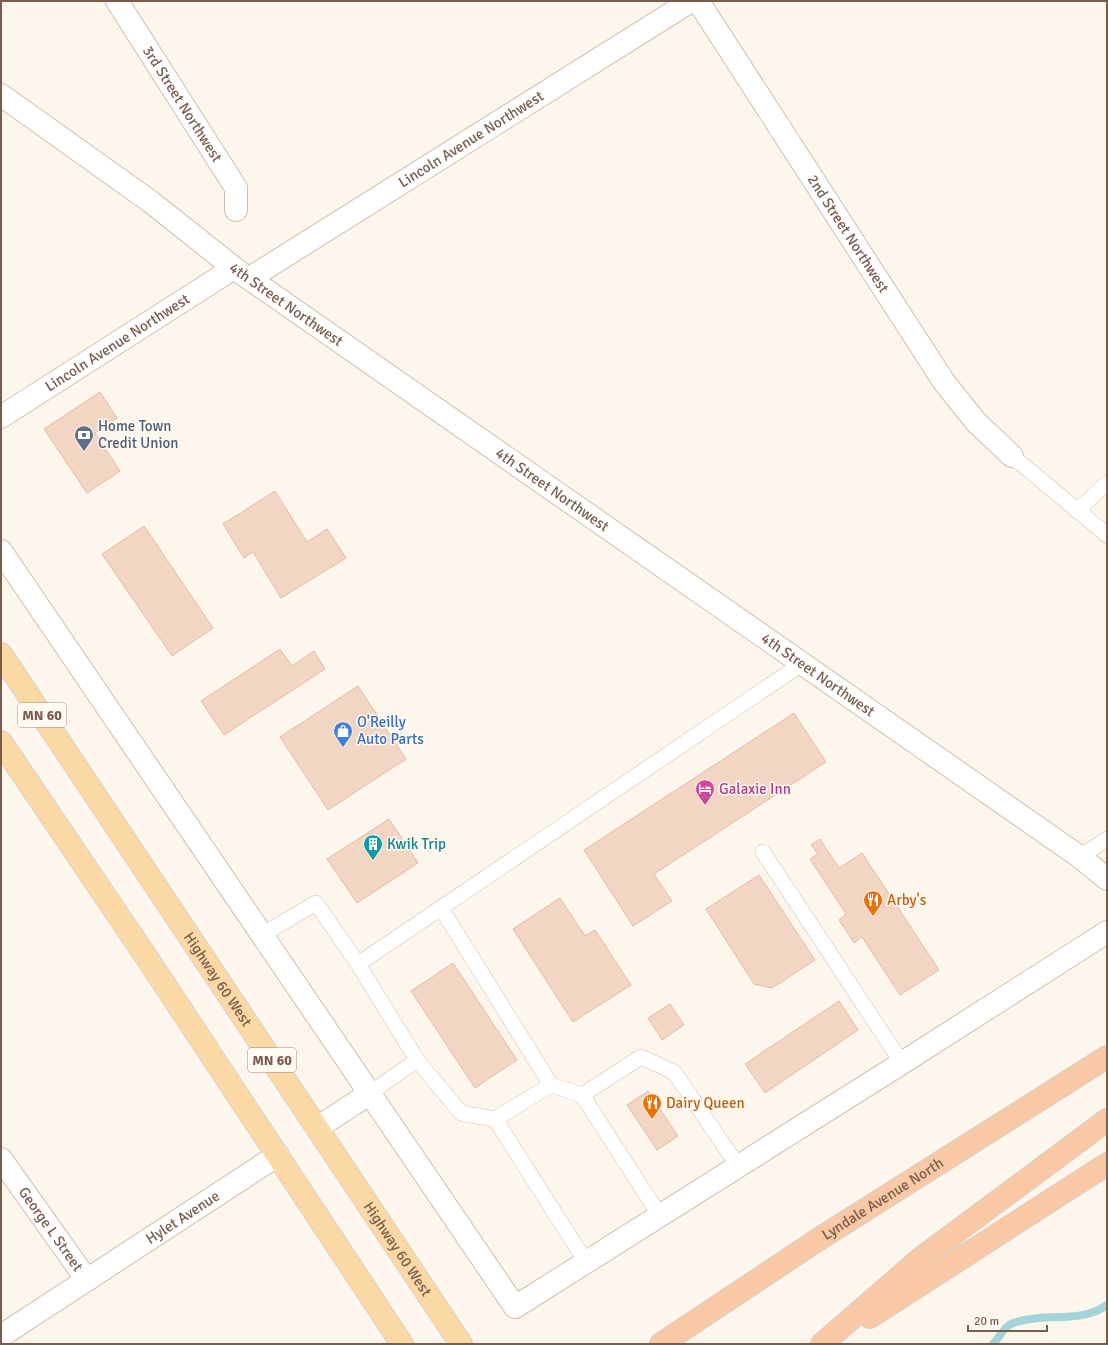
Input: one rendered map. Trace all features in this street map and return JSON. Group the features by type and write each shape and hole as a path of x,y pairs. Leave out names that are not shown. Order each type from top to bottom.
{"highway":[{"name":"Lyndale Avenue North","path":"661,1344 819,1239 1107,1057"},
{"path":"822,1344 920,1259 1107,1120"},
{"path":"829,1344 1107,1164"}],"main road":[{"name":"Highway 60 West","path":"1,654 461,1344"},
{"name":"MN 60","path":"1,742 278,1155 402,1344"}],"street":[{"name":"3rd Street Northwest","path":"117,1 236,188 236,210"},
{"name":"Lincoln Avenue Northwest","path":"1,417 691,1"},
{"name":"2nd Street Northwest","path":"698,1 944,382 976,422 1012,456"},
{"name":"4th Street Northwest","path":"1,95 151,202 242,273 1080,857 1107,879"},
{"path":"1,551 515,1307 902,1064 1107,932"},
{"path":"317,1128 369,1094"},
{"name":"Hylet Avenue","path":"1,1336 278,1155"},
{"name":"George L Street","path":"1,1160 87,1280"}],"lane":[{"path":"1012,456 1107,535"},
{"path":"1077,510 1107,483"},
{"path":"358,964 803,664"},
{"path":"1080,857 1107,838"},
{"path":"763,852 902,1064"},
{"path":"262,935 316,903 358,964 417,1060 461,1113 496,1119 551,1085"},
{"path":"441,908 551,1085 582,1095 660,1216"},
{"path":"582,1095 642,1057 674,1072 738,1166"},
{"path":"369,1094 417,1060"},
{"path":"496,1119 586,1262"}],"building":[{"name":"Home Town Credit Union","path":"100,392 117,418 95,433 120,471 87,493 44,429"},
{"path":"275,491 307,542 327,529 346,558 281,598 253,552 244,558 223,524"},
{"path":"144,526 213,628 172,656 102,554"},
{"path":"280,649 292,666 314,651 325,669 224,735 201,701"},
{"name":"O'Reilly Auto Parts","path":"358,686 406,759 328,810 280,737"},
{"name":"Galaxie Inn","path":"794,713 826,762 654,874 672,901 633,926 584,850"},
{"name":"Kwik Trip","path":"389,819 418,863 357,903 327,859"},
{"name":"Arby's","path":"820,839 839,868 862,853 939,970 900,995 862,937 854,943 839,920 846,914 810,859 818,854 811,845"},
{"path":"759,875 815,960 772,988 754,984 706,909"},
{"path":"560,898 585,936 595,930 631,985 573,1022 513,929"},
{"path":"453,963 517,1060 475,1088 411,991"},
{"path":"839,1001 858,1030 765,1093 745,1064"},
{"path":"670,1004 684,1025 662,1040 648,1018"},
{"name":"Dairy Queen","path":"648,1091 678,1136 657,1150 627,1105"}],"waterway":[{"path":"993,1344 1011,1324 1035,1318 1085,1315 1107,1305"}],"place":[{"name":"Home Town Credit Union","path":"84,452"},
{"name":"O'Reilly Auto Parts","path":"343,748"},
{"name":"Galaxie Inn","path":"705,806"},
{"name":"Kwik Trip","path":"373,861"},
{"name":"Arby's","path":"873,917"},
{"name":"Dairy Queen","path":"652,1120"}]}
